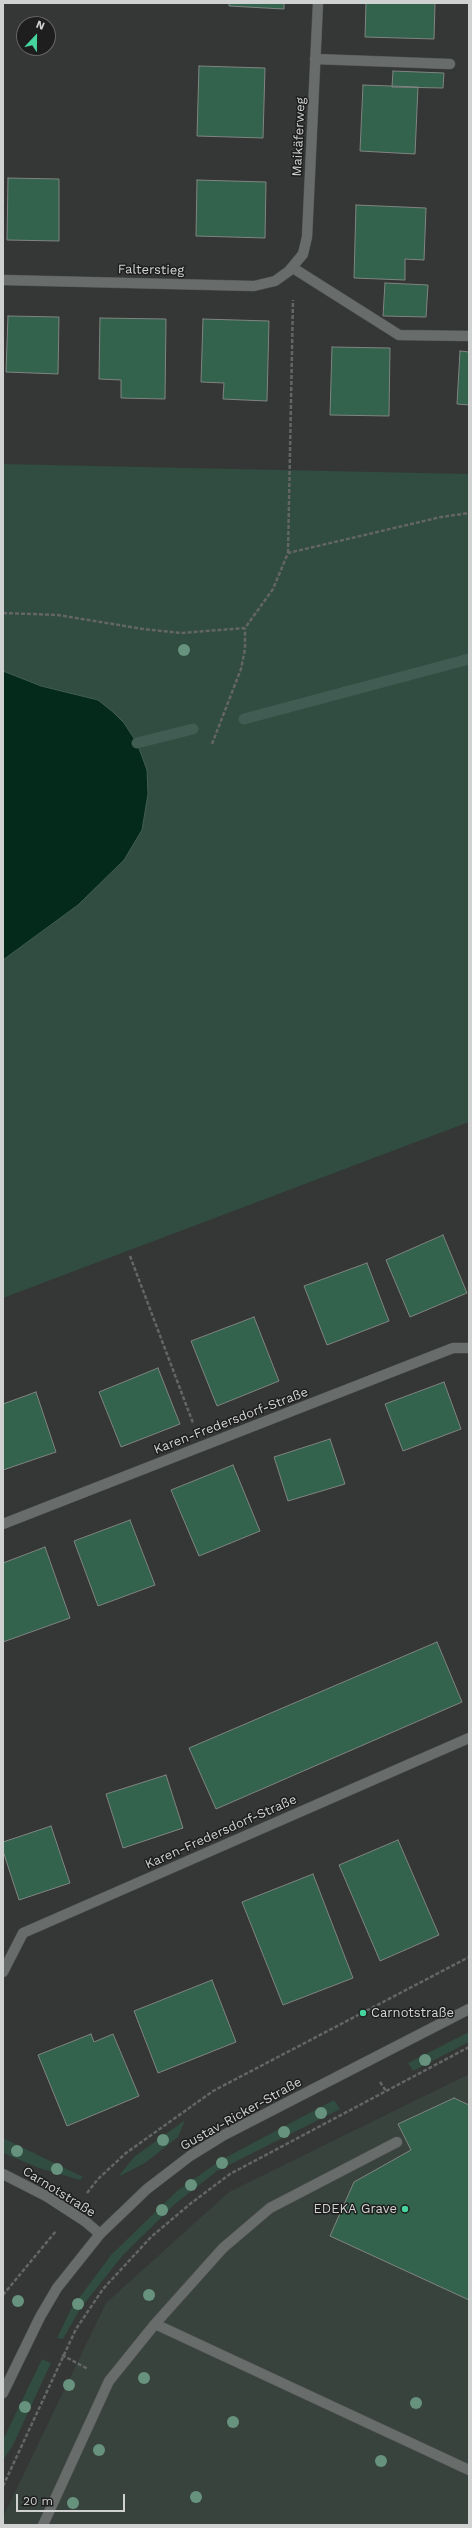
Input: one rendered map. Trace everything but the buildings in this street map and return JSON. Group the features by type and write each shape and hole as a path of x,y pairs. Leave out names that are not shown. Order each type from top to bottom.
{"street":[{"name":"Maikäferweg","path":"293,268 302,254 307,237 318,3"},
{"path":"315,59 450,64"},
{"path":"293,268 399,335 469,336"},
{"name":"Falterstieg","path":"3,280 254,286 276,281 293,268"},
{"name":"Karen-Fredersdorf-Straße","path":"3,1524 453,1348 469,1348"},
{"name":"Karen-Fredersdorf-Straße","path":"3,1972 23,1933 469,1738"},
{"name":"Gustav-Ricker-Straße","path":"3,2393 48,2302 78,2260 100,2234 147,2189 190,2156 219,2138 469,2009"},
{"path":"43,2525 109,2381 155,2324 223,2248 270,2208 397,2142"},
{"name":"Carnotstraße","path":"3,2174 46,2196 86,2222 100,2234"},
{"path":"155,2324 469,2470"}],"path":[{"path":"212,744 242,669 246,649 245,628 273,589 288,553 293,268"},
{"path":"288,553 426,520 469,513"},
{"path":"3,613 58,615 143,629 181,633 245,628"},
{"path":"130,1256 202,1446"},
{"path":"94,2184 126,2153 214,2091 469,1957"},
{"path":"379,2080 386,2090"},
{"path":"3,2295 31,2259"},
{"path":"62,2354 109,2381"}],"shaded area":[{"path":"3,464 469,474 469,1122 3,1298"},
{"path":"3,671 41,686 98,700 113,712 124,723 137,743 147,770 148,794 142,830 124,860 78,905 3,960"},
{"path":"469,2032 469,2042 413,2071 408,2063"},
{"path":"469,2074 469,2525 3,2525 3,2517 106,2303 229,2192"},
{"path":"334,2100 340,2109 217,2171 175,2204 123,2255 80,2309 63,2339 57,2338 71,2309 111,2255 177,2191 221,2160"},
{"path":"185,2120 178,2137 145,2163 118,2177 134,2157"},
{"path":"3,2138 83,2177 80,2180 39,2168 3,2153"},
{"path":"42,2359 51,2363 12,2447 3,2460 3,2440"}],"waterway":[{"path":"244,719 469,659"},
{"path":"137,743 193,729"}],"place":[{"name":"Carnotstraße","path":"363,2013"},
{"name":"EDEKA Grave","path":"405,2209"}]}
